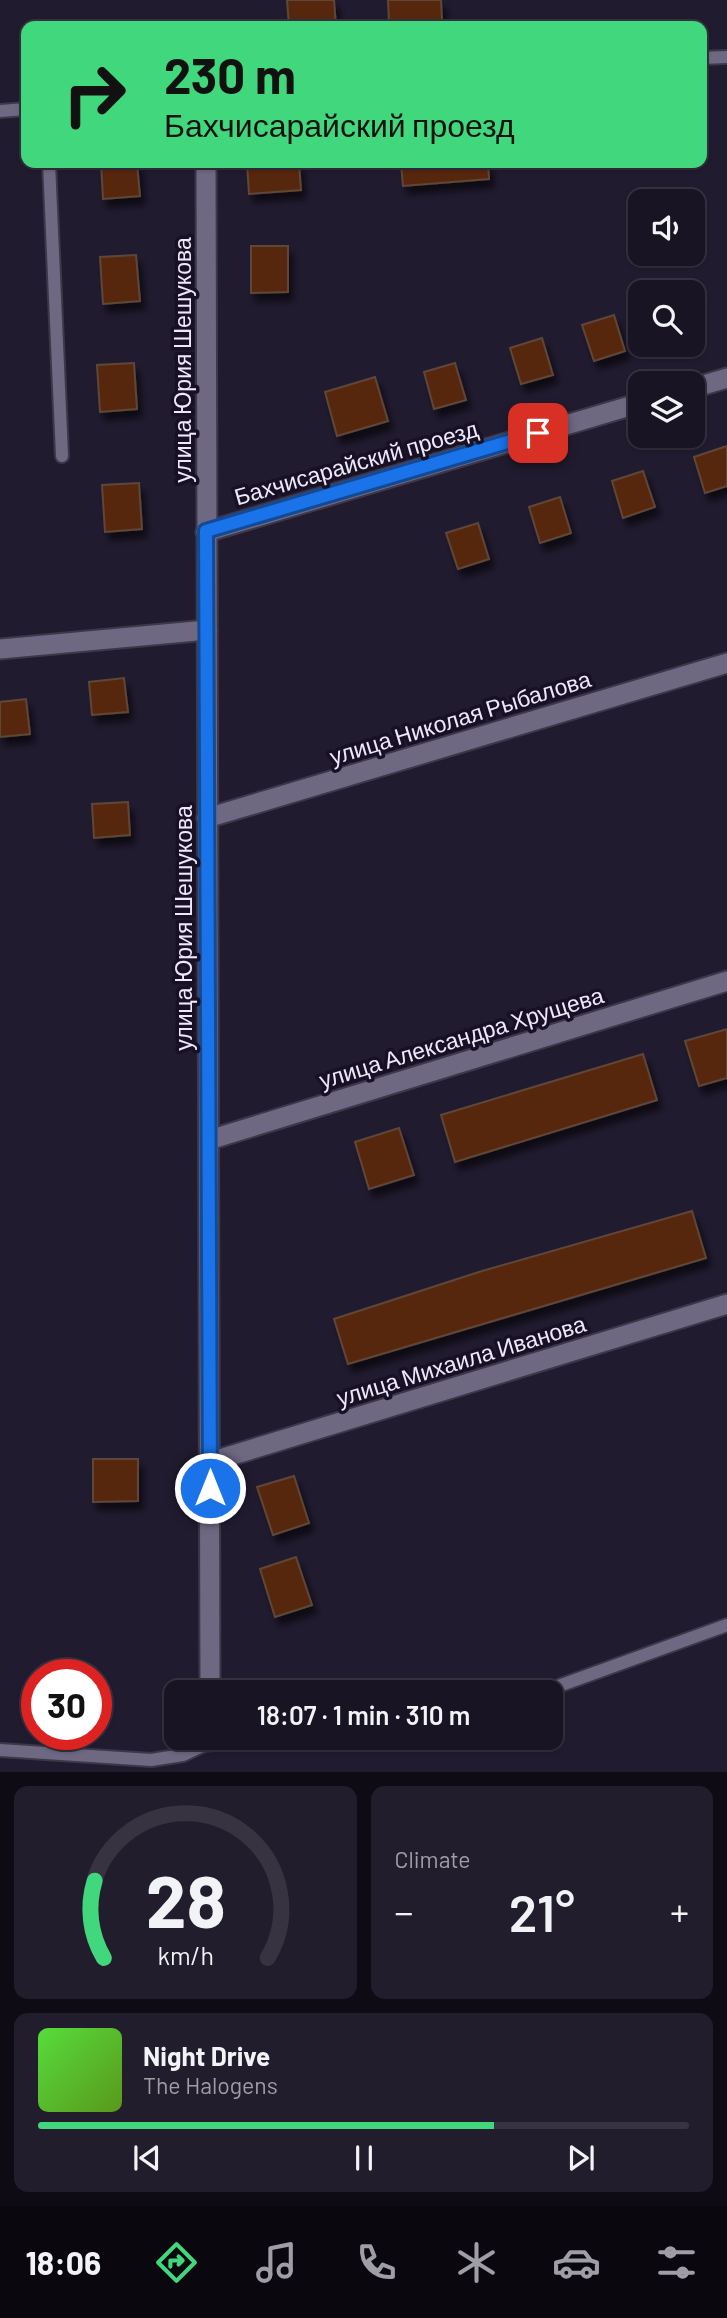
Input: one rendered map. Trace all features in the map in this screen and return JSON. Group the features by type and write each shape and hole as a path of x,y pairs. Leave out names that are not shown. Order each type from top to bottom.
{"street":[{"name":"улица Юрия Шешукова","path":"206,168 209,1680"},
{"path":"705,384 727,378"},
{"name":"Бахчисарайский проезд","path":"206,531 628,407"},
{"path":"0,649 206,630"},
{"name":"улица Николая Рыбалова","path":"207,818 727,663"},
{"name":"улица Александра Хрущева","path":"209,1140 727,981"},
{"name":"улица Михаила Иванова","path":"210,1462 727,1304"}],"lane":[{"path":"707,58 727,57"},
{"path":"0,111 21,109"},
{"path":"49,168 62,456"},
{"path":"563,1684 727,1625"},
{"path":"0,1750 153,1766 192,1750"}],"building":[{"path":"287,0 334,0 336,21 289,21"},
{"path":"388,0 441,0 442,20 389,21"},
{"path":"101,168 137,168 140,196 103,199"},
{"path":"247,168 299,168 301,190 249,194"},
{"path":"401,168 488,168 489,179 403,186"},
{"path":"251,246 288,246 288,292 251,293"},
{"path":"136,255 140,301 103,304 100,257"},
{"path":"614,315 625,351 594,361 582,325"},
{"path":"542,338 553,375 521,384 510,348"},
{"path":"134,363 137,409 100,412 97,365"},
{"path":"455,363 466,400 434,409 424,372"},
{"path":"375,377 388,421 337,436 325,392"},
{"path":"727,446 727,486 705,493 694,457"},
{"path":"643,471 655,507 623,518 612,481"},
{"path":"139,483 142,529 105,532 102,485"},
{"path":"560,497 571,533 540,543 529,507"},
{"path":"478,523 489,559 458,569 446,533"},
{"path":"124,678 128,712 92,715 89,682"},
{"path":"26,699 30,734 0,737 0,702"},
{"path":"128,802 130,835 94,838 92,804"},
{"path":"727,1029 727,1078 699,1086 685,1041"},
{"path":"643,1054 657,1100 455,1162 441,1115"},
{"path":"399,1128 414,1175 369,1189 355,1142"},
{"path":"692,1211 706,1258 348,1364 334,1319 482,1271"},
{"path":"93,1459 138,1459 138,1501 93,1502"},
{"path":"294,1476 309,1523 273,1535 257,1487"},
{"path":"296,1557 312,1605 275,1617 260,1569"}],"route":[{"path":"210,1488 206,531 538,433"}]}
